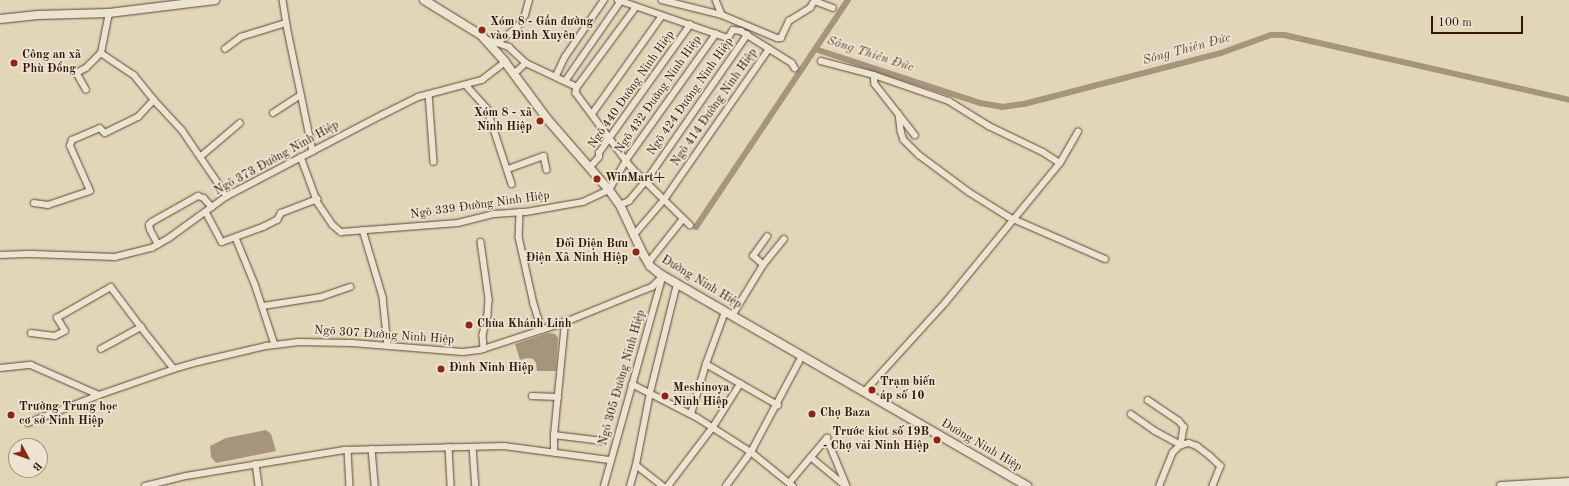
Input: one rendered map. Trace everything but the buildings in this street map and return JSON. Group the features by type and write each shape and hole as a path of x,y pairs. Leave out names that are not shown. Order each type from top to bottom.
{"main road":[{"path":"0,19 38,15 109,13 173,3 215,0"},
{"name":"Đường Ninh Hiệp","path":"424,0 481,35 505,62 548,120 609,190 620,205 633,236 648,263 663,276 1027,486"},
{"path":"1501,486 1569,482"}],"street":[{"path":"283,0 286,23 314,151"},
{"path":"496,43 516,28 525,15 529,0"},
{"path":"556,76 565,57 604,0"},
{"path":"662,0 722,15 777,38 781,38 789,21 810,8 815,0 833,8"},
{"path":"716,0 722,15"},
{"path":"566,80 619,1 728,38 733,30 741,31 792,63 795,68"},
{"path":"636,7 577,87 576,93 626,160 690,225"},
{"path":"86,90 76,73 86,68 101,54 109,13"},
{"path":"592,114 662,16"},
{"path":"225,49 241,38 258,30 286,23"},
{"name":"Ngõ 440 Đường Ninh Hiệp","path":"590,167 599,157 599,153 610,137 690,25"},
{"name":"Ngõ 432 Đường Ninh Hiệp","path":"609,190 626,160 716,34"},
{"path":"481,35 490,42 509,47 526,63 566,80 577,87"},
{"name":"Ngõ 424 Đường Ninh Hiệp","path":"620,205 629,201 646,181 747,35"},
{"name":"Ngõ 414 Đường Ninh Hiệp","path":"633,236 664,200 770,49"},
{"path":"101,54 134,75 154,100 182,130 227,196"},
{"path":"821,61 874,75 949,101 989,126 1043,152 1060,163"},
{"name":"Ngõ 373 Đường Ninh Hiệp","path":"0,255 33,254 115,257 158,244 169,238 227,196 301,157 418,97 482,80 505,62"},
{"path":"514,74 526,63"},
{"path":"874,75 875,84 915,135"},
{"path":"466,85 487,108 512,184"},
{"path":"429,94 434,162"},
{"path":"273,113 301,95"},
{"path":"34,203 48,205 90,191 70,146 72,140 100,128 105,133 138,117 154,100"},
{"path":"899,114 901,131 904,140 919,155 969,192 1014,219 1105,259"},
{"path":"200,157 240,123"},
{"path":"864,392 945,303 1060,163 1078,132"},
{"path":"508,169 544,156 547,164 547,170"},
{"name":"Ngõ 339 Đường Ninh Hiệp","path":"301,157 317,198 333,225 341,232 458,223 495,214 520,212 583,202 609,190"},
{"path":"158,244 150,230 149,225 152,222 198,196 204,198 212,207"},
{"path":"206,212 222,242 236,238 277,220 281,213 317,198"},
{"path":"520,212 519,237 534,304 542,330"},
{"path":"648,263 683,219"},
{"path":"363,230 382,293 388,346"},
{"path":"763,265 753,256 767,237"},
{"path":"236,238 263,306 275,345"},
{"path":"691,414 706,364 729,314 763,265 784,239"},
{"path":"481,242 489,299 488,315 483,335 484,349"},
{"name":"Ngõ 307 Đường Ninh Hiệp","path":"28,423 99,395 174,369 198,362 275,345 297,342 352,343 463,352 484,349 565,322 652,287 663,276"},
{"name":"Ngõ 305 Đường Ninh Hiệp","path":"604,486 663,276"},
{"path":"630,486 636,466 650,393 677,284"},
{"path":"263,306 321,296 350,286"},
{"path":"31,333 55,336 65,331 56,318 111,287 174,369"},
{"path":"554,453 554,435 565,322"},
{"path":"101,350 141,327"},
{"path":"726,486 751,452 778,405 802,356"},
{"path":"706,364 778,405"},
{"path":"0,368 31,365 99,395"},
{"path":"632,384 713,427 751,452 788,484 827,438 846,486"},
{"path":"668,486 713,427 740,384"},
{"path":"532,396 558,397"},
{"path":"1148,400 1179,421 1184,427 1181,445"},
{"path":"1131,414 1155,431 1181,445"},
{"path":"554,435 603,440"},
{"path":"1160,486 1173,453 1181,445 1189,443 1197,446 1221,466 1213,486"},
{"path":"145,486 186,476 324,452 348,450 504,446 611,460"},
{"path":"473,447 476,486"},
{"path":"449,448 451,486"},
{"path":"372,449 375,486"},
{"path":"348,450 350,486"},
{"path":"811,457 846,486"},
{"path":"256,464 259,486"},
{"path":"636,466 663,486"}],"shaded area":[{"path":"548,333 555,334 558,338 556,371 537,371 536,363 533,359 527,358 520,360 515,344"},
{"path":"266,430 271,434 276,451 216,463 211,457 210,446 226,438"}],"waterway":[{"path":"696,227 848,0"},
{"name":"Sông Thiên Đức","path":"815,49 980,103 1002,107 1024,104 1221,53 1271,35 1284,35 1569,100"}],"place":[{"name":"Xóm 8 - Gần đường vào Đình Xuyên","path":"482,30"},
{"name":"Công an xã Phù Đổng","path":"14,63"},
{"name":"Xóm 8 - xã Ninh Hiệp","path":"540,121"},
{"name":"WinMart+","path":"597,179"},
{"name":"Đối Diện Bưu Điện Xã Ninh Hiệp","path":"636,252"},
{"name":"Chùa Khánh Linh","path":"469,325"},
{"name":"Đình Ninh Hiệp","path":"441,369"},
{"name":"Trạm biến áp số 10","path":"872,390"},
{"name":"Meshinoya Ninh Hiệp","path":"665,396"},
{"name":"Chợ Baza","path":"812,414"},
{"name":"Trường Trung học cơ sở Ninh Hiệp","path":"11,415"},
{"name":"Trước kiot số 19B - Chợ vải Ninh Hiệp","path":"937,440"}]}
